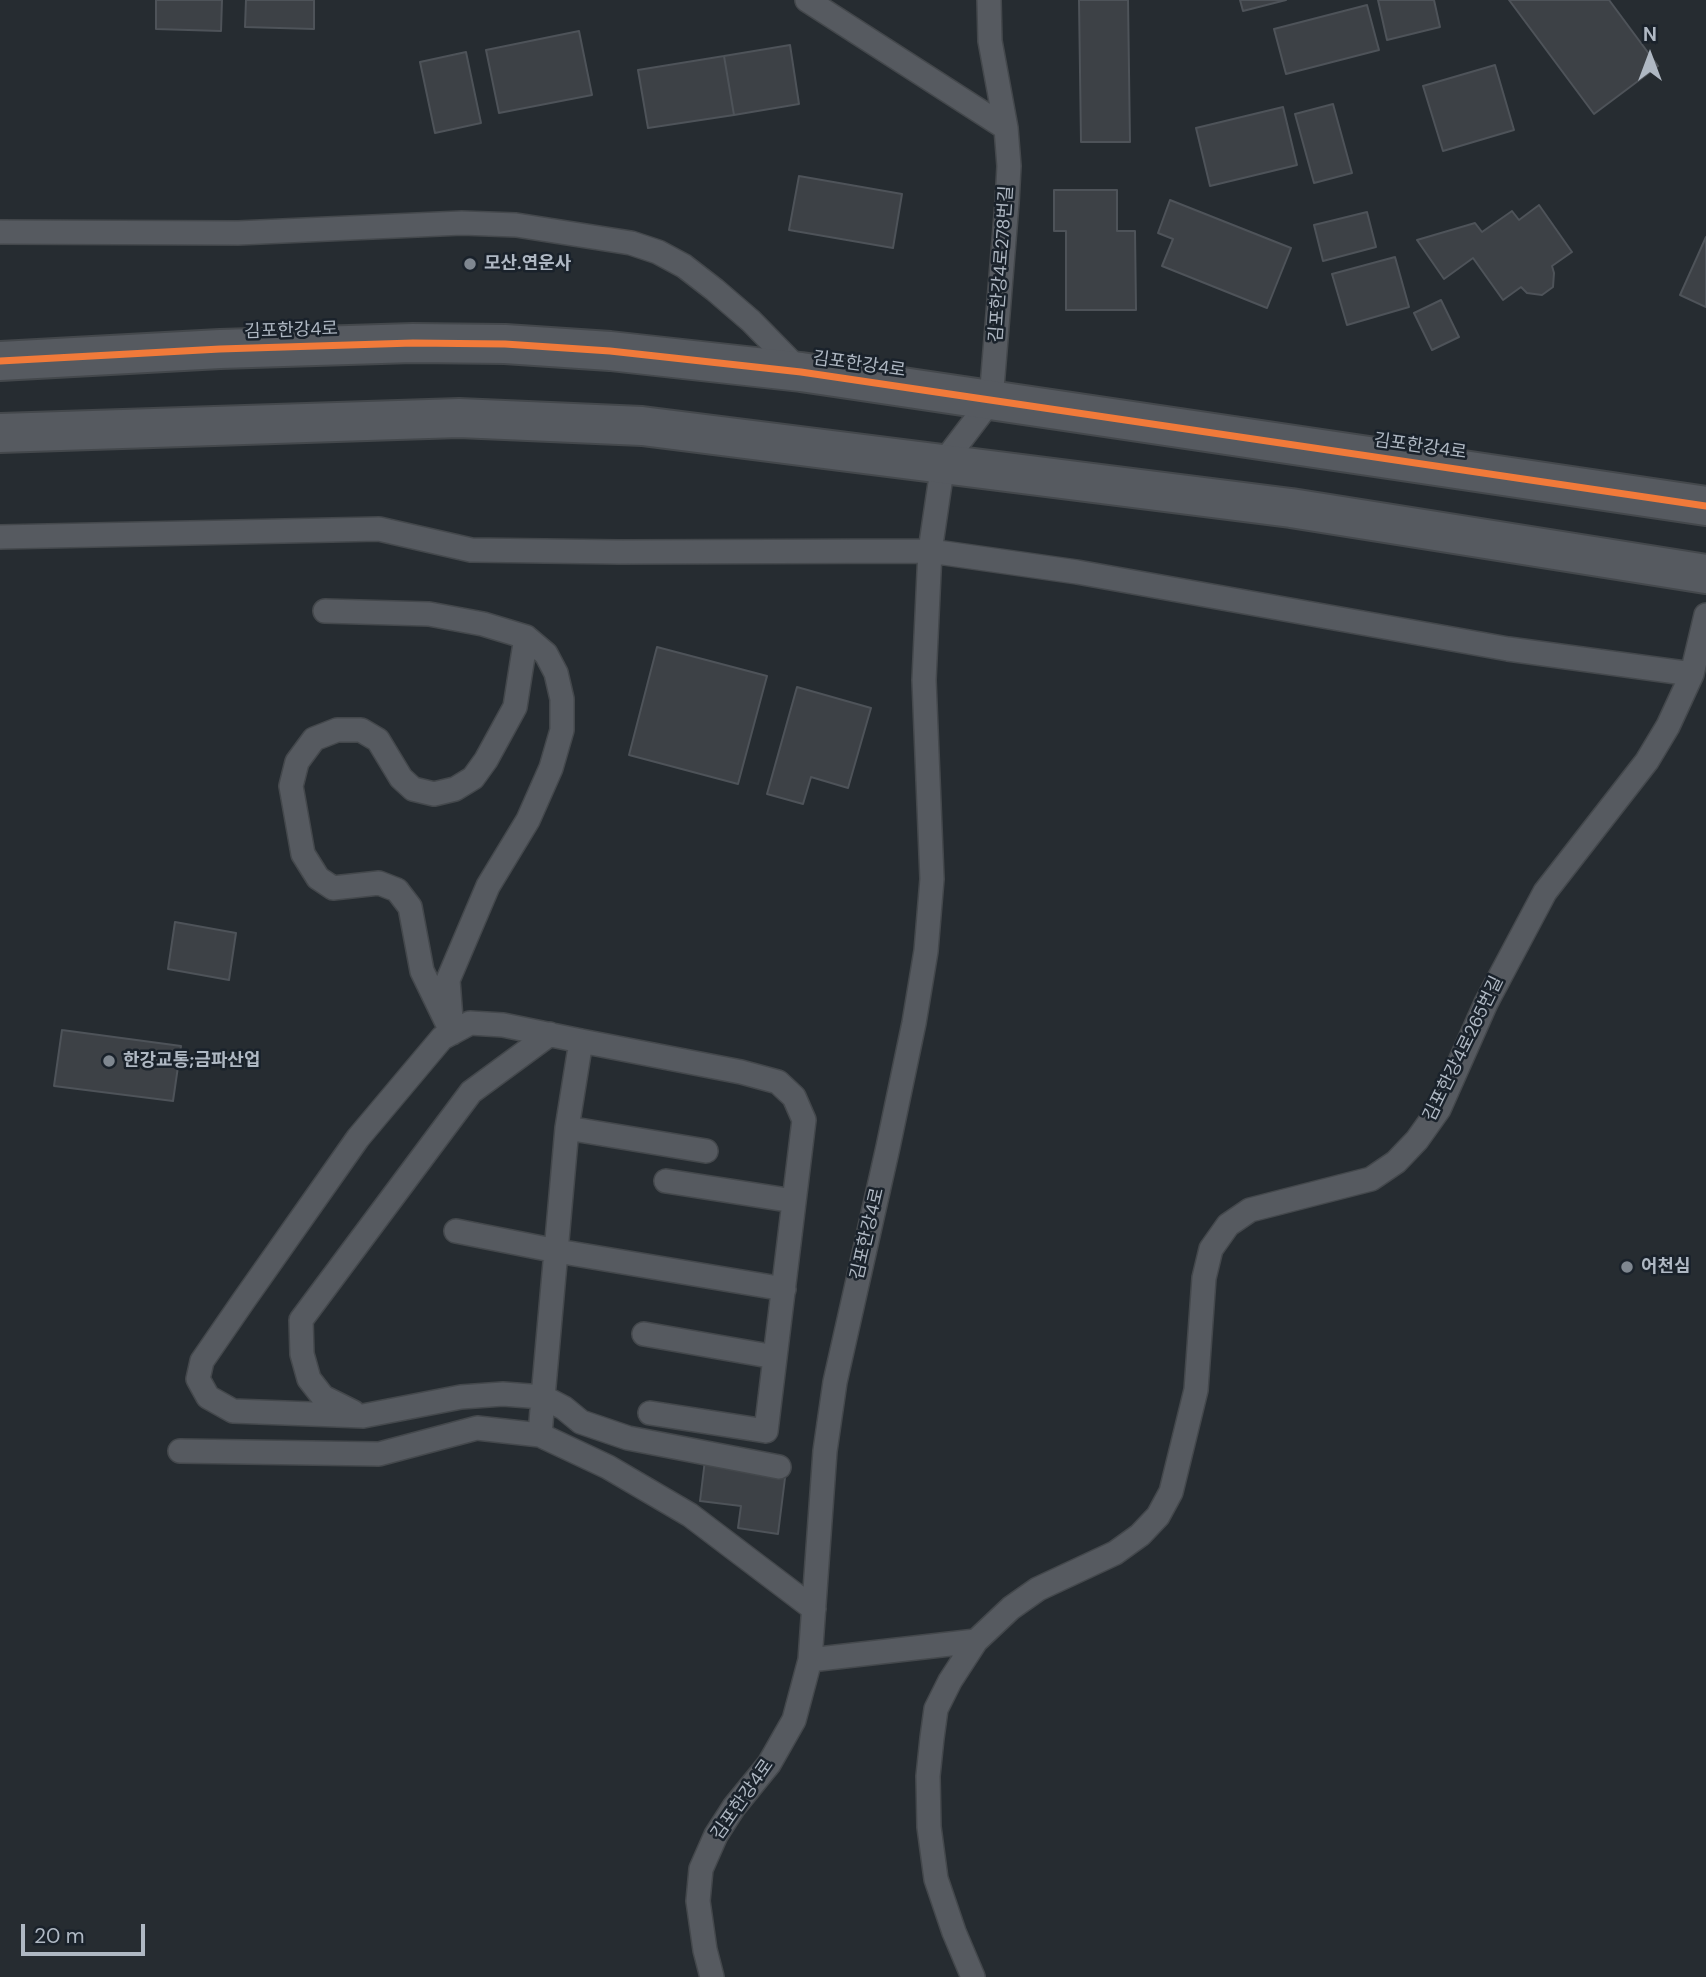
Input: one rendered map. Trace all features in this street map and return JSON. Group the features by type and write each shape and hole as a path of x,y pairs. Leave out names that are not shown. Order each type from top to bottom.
{"street":[{"name":"김포한강4로","path":"0,361 413,343 505,344 610,352 801,372 1706,506"},
{"path":"0,433 459,418 642,426 1291,508 1706,575"}],"lane":[{"path":"807,0 1006,128"},
{"name":"김포한강4로278번길","path":"989,0 990,41 1006,128 1009,166 992,400"},
{"path":"0,232 237,233 462,223 516,225 631,243 666,257 715,290 751,321 801,372"},
{"name":"김포한강4로","path":"712,1977 698,1901 701,1869 716,1835 734,1807 769,1764 794,1720 810,1660 825,1451 835,1381 914,1023 930,918 932,879 924,680 930,551 943,463 992,400"},
{"path":"0,537 379,529 471,550 930,551 1077,572 1507,649 1692,674"},
{"path":"325,611 429,614 483,624 526,637 547,653 556,673 562,699 562,730 551,768 528,820 488,886 448,980 452,1033"},
{"name":"김포한강4로265번길","path":"973,1977 936,1879 929,1827 928,1776 936,1709 950,1681 976,1641 1020,1602 1038,1589 1115,1553 1140,1535 1158,1516 1171,1492 1196,1390 1204,1278 1211,1249 1228,1225 1250,1210 1371,1179 1396,1162 1417,1140 1439,1109 1486,1003 1545,892 1647,761 1668,726 1692,674 1706,615"},
{"path":"452,1033 422,971 410,907 397,890 379,883 333,888 318,878 303,854 291,786 297,762 314,739 337,730 361,730 378,740 401,778 413,789 434,794 455,789 473,778 515,707 526,637"},
{"path":"650,1413 766,1431 804,1120 794,1097 778,1082 741,1072 503,1025 470,1023 442,1038 358,1138 202,1361 198,1379 208,1397 233,1411 363,1416 461,1397 503,1394 543,1397 564,1408 581,1422 628,1438 779,1467"},
{"path":"363,1416 323,1397 309,1379 302,1354 301,1320 471,1092 550,1034"},
{"path":"540,1435 567,1128 581,1041"},
{"path":"567,1128 706,1151"},
{"path":"666,1181 794,1201"},
{"path":"456,1231 784,1289"},
{"path":"644,1334 775,1357"},
{"path":"180,1451 379,1454 477,1428 540,1435 608,1467 690,1515 814,1609"},
{"path":"810,1660 976,1641"}],"building":[{"path":"156,0 222,0 221,31 156,29"},
{"path":"246,0 314,0 314,29 245,27"},
{"path":"1079,0 1128,0 1130,142 1081,142"},
{"path":"1240,0 1286,0 1243,11"},
{"path":"1378,0 1434,0 1440,27 1387,40"},
{"path":"1509,0 1609,0 1658,66 1594,114"},
{"path":"1367,5 1379,50 1286,74 1274,29"},
{"path":"579,31 592,95 499,113 486,50"},
{"path":"790,45 799,104 734,115 724,56"},
{"path":"466,52 481,123 435,133 420,62"},
{"path":"724,56 734,115 648,128 638,70"},
{"path":"1495,65 1514,130 1443,151 1423,86"},
{"path":"1333,104 1352,173 1314,183 1295,114"},
{"path":"1283,107 1297,165 1210,186 1196,128"},
{"path":"799,176 902,194 893,248 789,230"},
{"path":"1054,190 1117,190 1117,231 1135,231 1136,310 1066,310 1066,231 1054,231"},
{"path":"1170,200 1291,248 1267,308 1162,266 1173,239 1158,233"},
{"path":"1539,205 1572,252 1552,266 1553,287 1542,295 1527,293 1521,287 1503,300 1473,258 1444,279 1417,240 1475,223 1482,232 1512,211 1519,220"},
{"path":"1367,212 1376,247 1323,261 1314,225"},
{"path":"1706,237 1706,307 1680,295"},
{"path":"1395,257 1409,307 1347,325 1332,274"},
{"path":"1441,300 1459,337 1432,350 1414,313"},
{"path":"657,647 767,676 738,784 629,755"},
{"path":"797,687 871,708 848,788 811,777 803,804 767,794"},
{"path":"175,922 236,933 229,980 168,969"},
{"path":"62,1030 181,1046 173,1101 54,1086"},
{"path":"705,1460 786,1470 778,1534 738,1528 741,1506 700,1501"}],"cycle path":[{"path":"0,361 220,349 413,343 505,344 610,351 801,372 1706,506"}],"place":[{"name":"모산.연운사","path":"470,264"},
{"name":"한강교통;금파산업","path":"109,1061"},
{"name":"어천심","path":"1627,1267"}]}
